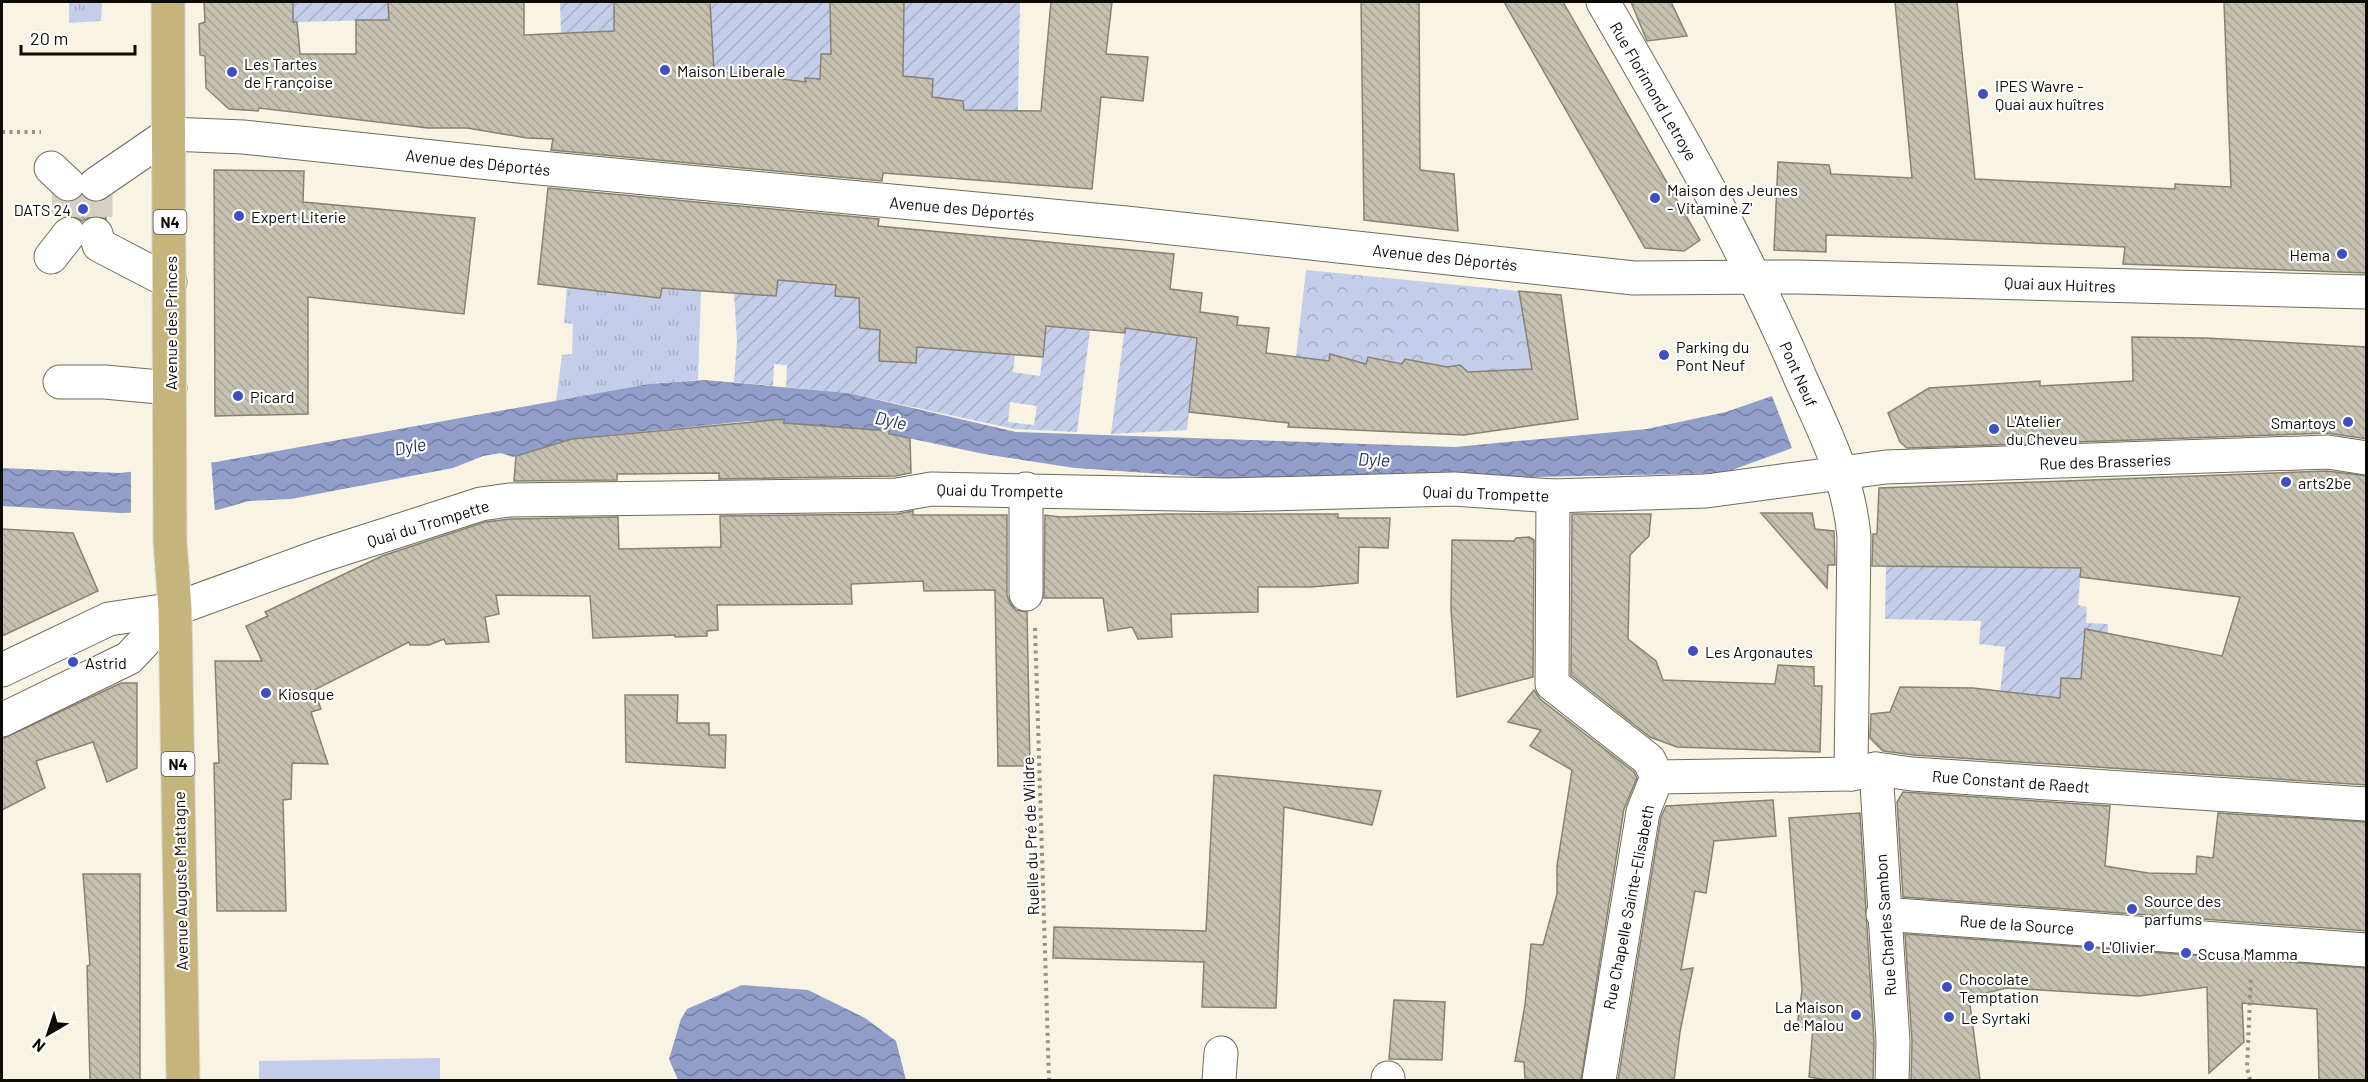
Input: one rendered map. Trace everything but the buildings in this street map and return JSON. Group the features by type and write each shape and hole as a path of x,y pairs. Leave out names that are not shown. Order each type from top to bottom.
{"main road":[{"name":"Avenue des Princes","path":"168,2 170,541 175,609"},
{"name":"Avenue Auguste Mattagne","path":"175,609 183,1080"}],"street":[{"name":"Rue Florimond Letroye","path":"1603,2 1713,192 1754,277"},
{"path":"72,179 169,134"},
{"name":"Avenue des Déportés","path":"169,134 243,137 530,167 1126,223 1634,278 1754,277"},
{"path":"72,242 99,245 170,282"},
{"name":"Quai aux Huitres","path":"1754,277 2367,292"},
{"name":"Pont Neuf","path":"1754,277 1842,471"},
{"path":"60,382 105,382 170,388"},
{"name":"Rue des Brasseries","path":"1842,471 1886,467 2328,452 2367,458"},
{"name":"Quai du Trompette","path":"2,670 110,619 175,609 323,555 470,508 509,500 897,495 931,489 1026,489 1228,495 1454,489 1553,496 1706,491 1842,471"},
{"name":"Rue Charles Sambon","path":"1842,471 1851,508 1854,536 1863,771 1883,914 1893,1041 1892,1080"},
{"path":"1026,489 1026,594"},
{"path":"1553,496 1552,684 1649,760 1657,777"},
{"path":"2,720 129,658 175,609"},
{"name":"Rue Constant de Raedt","path":"1657,777 1863,771 2367,804"},
{"name":"Rue Chapelle Sainte-Elisabeth","path":"1599,1080 1643,812 1657,777"},
{"name":"Rue de la Source","path":"1883,914 2367,950"}],"path":[{"path":"2,132 51,132"},
{"name":"Ruelle du Pré de Wildre","path":"1026,594 1035,609 1049,1080"},
{"path":"2250,1080 2247,1068 2253,942"}],"green space":[{"path":"69,2 102,2 101,21 69,23"},
{"path":"293,2 388,2 389,20 293,22"},
{"path":"560,2 614,2 614,31 561,34"},
{"path":"710,2 830,2 831,54 821,54 820,79 805,79 806,82 769,77 769,85 715,90"},
{"path":"904,2 1020,2 1018,111 964,110 963,101 932,97 932,79 903,76"},
{"path":"1306,270 1529,292 1524,293 1532,369 1468,372 1460,365 1447,367 1405,359 1402,364 1368,357 1366,364 1330,354 1329,361 1296,357"},
{"path":"778,280 836,285 859,298 860,328 880,330 880,361 916,363 917,331 1017,338 1013,372 1040,376 1048,311 1090,330 1077,432 1015,429 848,393 786,387 787,365 774,364 773,386 734,382 737,341 734,293 775,296","holes":["1010,402 1037,406 1034,425 1008,422"]},
{"path":"567,287 660,298 662,288 701,291 698,380 649,384 556,402 562,355 572,354 573,324 564,323"},
{"path":"1126,319 1174,335 1197,339 1187,430 1111,434"},
{"path":"2038,552 2039,568 2081,569 2078,605 2087,607 2086,623 2108,624 2104,680 1997,722 2005,647 1979,644 1981,621 1885,619 1886,566"},
{"path":"440,1058 440,1080 259,1080 259,1061"}],"water":[{"name":"Dyle","path":"705,380 848,393 1016,432 1455,447 1647,429 1726,412 1772,396 1792,448 1724,473 1436,479 1221,478 1075,468 984,454 889,434 889,431 749,421 589,437 571,442 568,440 513,457 501,453 483,456 453,468 291,499 249,501 217,510 121,513 2,506 2,468 120,473 216,462 649,384"},
{"path":"742,985 808,990 865,1018 896,1041 906,1080 678,1080 669,1059 681,1019 687,1009"}],"pier":[{"path":"211,459 215,513 131,516 131,469"}],"tunnel":[{"path":"68,184 69,234"},
{"path":"96,184 96,234"}],"place":[{"name":"Maison Liberale","path":"665,70"},
{"name":"Les Tartes de Françoise","path":"232,72"},
{"name":"IPES Wavre - Quai aux huîtres","path":"1983,94"},
{"name":"Maison des Jeunes - Vitamine Z'","path":"1655,198"},
{"name":"DATS 24","path":"83,209"},
{"name":"Expert Literie","path":"239,216"},
{"name":"Hema","path":"2342,254"},
{"name":"Parking du Pont Neuf","path":"1664,355"},
{"name":"Picard","path":"238,396"},
{"name":"Smartoys","path":"2348,422"},
{"name":"L'Atelier du Cheveu","path":"1994,429"},
{"name":"arts2be","path":"2286,482"},
{"name":"Les Argonautes","path":"1693,651"},
{"name":"Astrid","path":"73,662"},
{"name":"Kiosque","path":"266,693"},
{"name":"Source des parfums","path":"2132,909"},
{"name":"L'Olivier","path":"2089,946"},
{"name":"Scusa Mamma","path":"2186,953"},
{"name":"Chocolate Temptation","path":"1947,987"},
{"name":"La Maison de Malou","path":"1856,1015"},
{"name":"Le Syrtaki","path":"1949,1017"}]}
